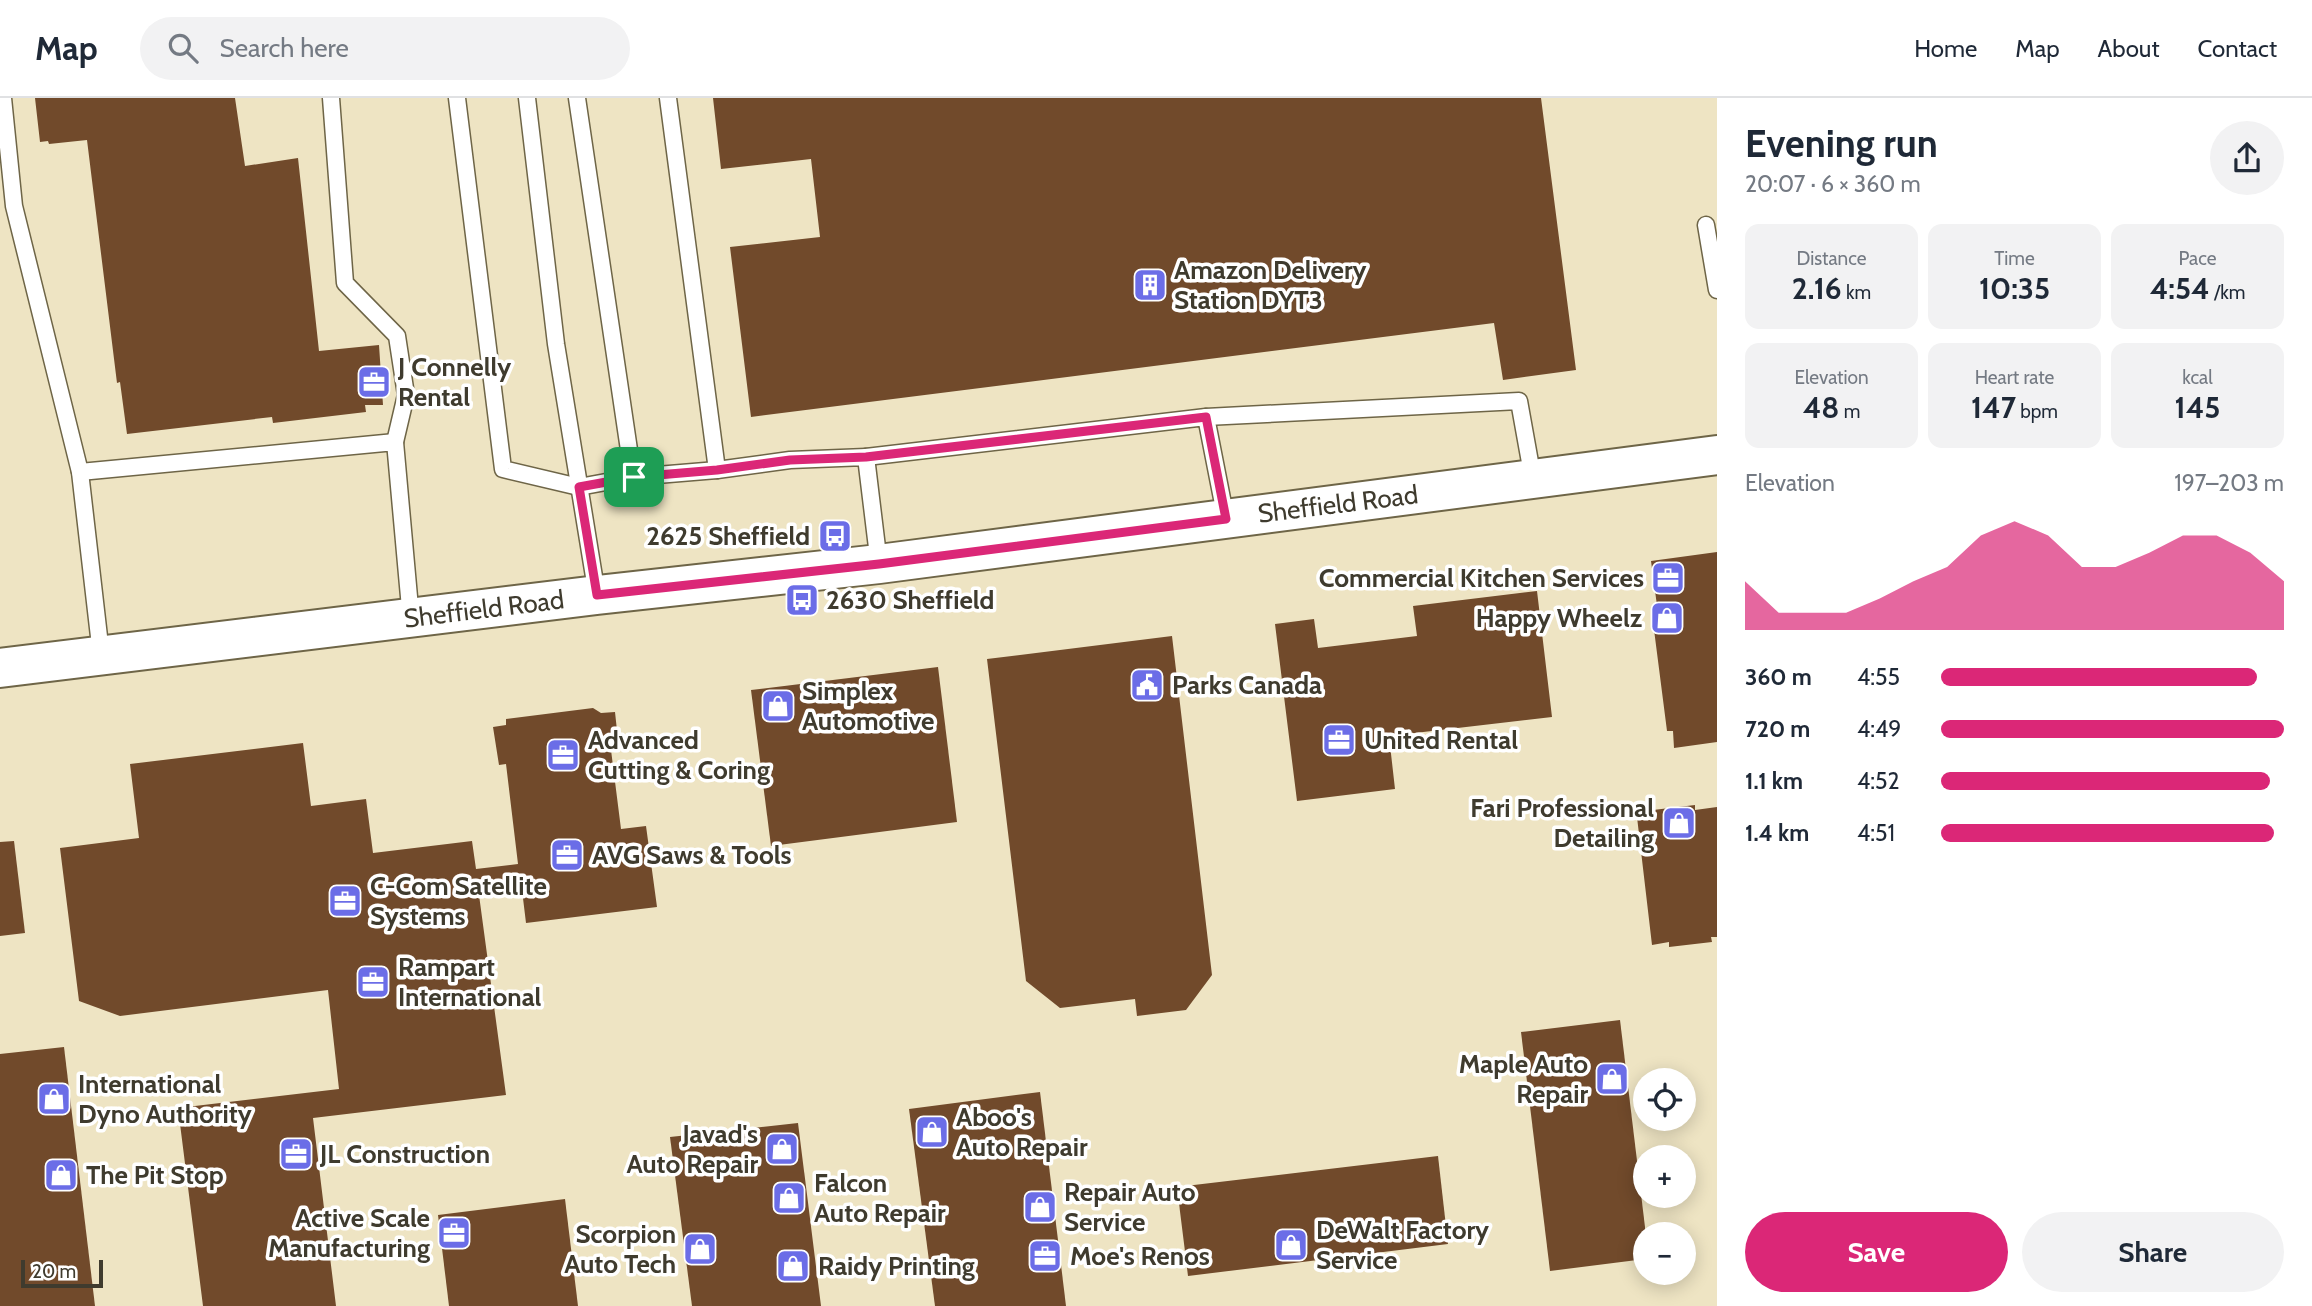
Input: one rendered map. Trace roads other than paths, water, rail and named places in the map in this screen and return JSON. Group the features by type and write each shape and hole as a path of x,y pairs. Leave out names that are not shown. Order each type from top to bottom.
{"street":[{"name":"Sheffield Road","path":"0,668 597,595 879,564 1717,456"}],"lane":[{"path":"3,98 14,206 80,472 101,654"},
{"path":"331,98 345,283 397,336 406,395 395,442 411,619"},
{"path":"457,98 503,469 579,487 634,477 790,460 866,457 1206,417 1519,401 1533,479"},
{"path":"527,98 556,344 597,595"},
{"path":"577,98 634,477"},
{"path":"668,98 717,470"},
{"path":"1706,225 1717,289"},
{"path":"1206,417 1226,519"},
{"path":"80,472 395,442"},
{"path":"866,457 879,564"}],"place":[{"name":"Amazon Delivery Station DYT3","path":"1150,285"},
{"name":"J Connelly Rental","path":"374,382"},
{"name":"2625 Sheffield","path":"835,536"},
{"name":"Commercial Kitchen Services","path":"1668,578"},
{"name":"2630 Sheffield","path":"802,600"},
{"name":"Happy Wheelz","path":"1667,618"},
{"name":"Parks Canada","path":"1147,685"},
{"name":"Simplex Automotive","path":"778,706"},
{"name":"United Rental","path":"1339,740"},
{"name":"Advanced Cutting & Coring","path":"563,755"},
{"name":"Fari Professional Detailing","path":"1679,823"},
{"name":"AVG Saws & Tools","path":"567,855"},
{"name":"C-Com Satellite Systems","path":"345,901"},
{"name":"Rampart International","path":"373,982"},
{"name":"Maple Auto Repair","path":"1612,1079"},
{"name":"International Dyno Authority","path":"54,1099"},
{"name":"Aboo's Auto Repair","path":"932,1132"},
{"name":"Javad's Auto Repair","path":"782,1149"},
{"name":"JL Construction","path":"296,1154"},
{"name":"The Pit Stop","path":"61,1175"},
{"name":"Falcon Auto Repair","path":"789,1198"},
{"name":"Repair Auto Service","path":"1040,1207"},
{"name":"Active Scale Manufacturing","path":"454,1233"},
{"name":"DeWalt Factory Service","path":"1291,1245"},
{"name":"Scorpion Auto Tech","path":"700,1249"},
{"name":"Moe's Renos","path":"1045,1256"},
{"name":"Raidy Printing","path":"793,1266"}]}
